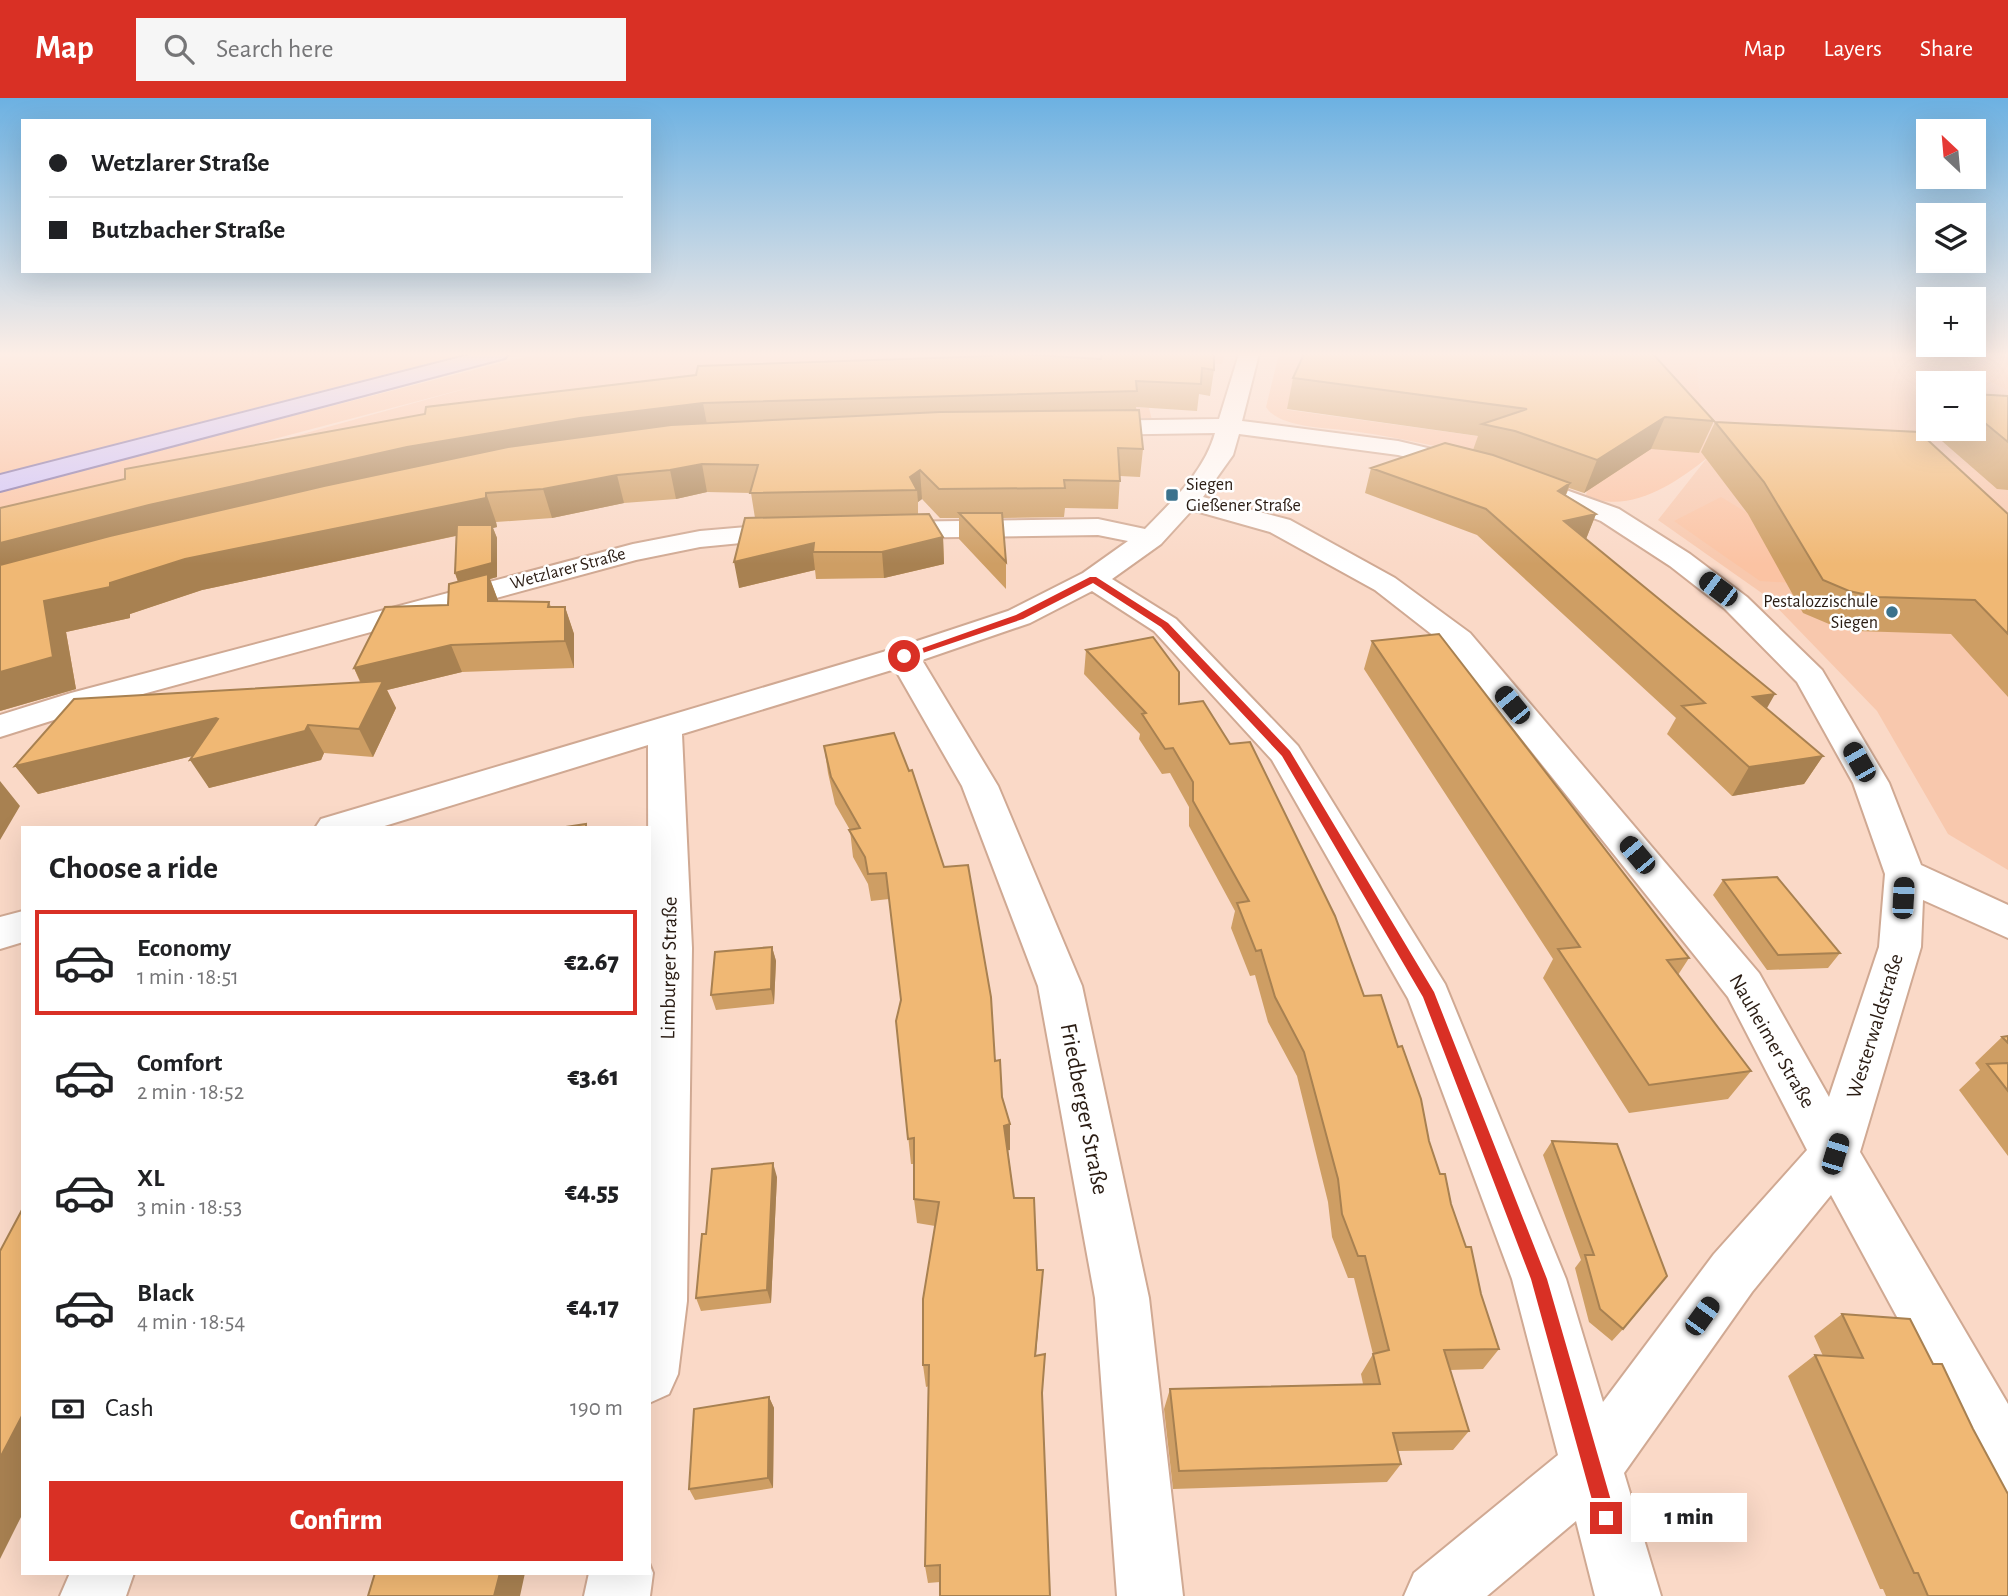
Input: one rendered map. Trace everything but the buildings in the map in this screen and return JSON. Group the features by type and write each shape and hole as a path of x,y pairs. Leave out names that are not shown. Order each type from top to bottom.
{"main road":[{"path":"0,483 228,424"}],"street":[{"name":"Westerwaldstraße","path":"1064,429 1230,426 1398,448 1494,472 1610,515 1680,560 1736,603 1811,677 1871,783 1905,874 1900,947 1835,1154 1733,1273 1592,1467 1437,1596"},
{"path":"343,826 904,656 1019,617 1093,579 1151,538 1187,501 1221,455 1230,426"},
{"name":"Nauheimer Straße","path":"1187,501 1280,526 1385,584 1459,640 1744,985 1835,1154 2008,1462"},
{"name":"Wetzlarer Straße","path":"0,726 83,700 633,552 735,535 770,531 1098,527 1151,538"},
{"path":"1093,579 1165,625 1286,754 1429,996 1539,1279 1628,1596"},
{"name":"Friedberger Straße","path":"904,656 980,786 1060,986 1122,1298 1150,1596"},
{"name":"Limburger Straße","path":"651,1361 660,1301 671,948 665,729"},
{"path":"1905,874 2008,923"},
{"path":"0,933 21,927"},
{"path":"93,1596 101,1575"},
{"path":"617,1596 621,1575"}],"shaded area":[{"path":"0,424 194,424 0,474"},
{"path":"261,424 331,424 0,511 0,490"},
{"path":"339,424 1089,424 0,569 187,466"},
{"path":"1298,424 1390,424 1528,443 1443,424 1703,424 1707,458 1680,478 1650,494 1617,502 1601,501 1586,495 1587,491 1500,463 1442,448"},
{"path":"1703,424 1916,424 1916,441 1986,441 1986,424 2008,424 2008,870 1948,834 1877,711 1766,596 1658,520 1707,458"},
{"path":"1721,497 1749,514 1827,585 1760,581 1674,521"}],"place":[{"name":"Siegen Gießener Straße","path":"1172,495"},
{"name":"Pestalozzischule Siegen","path":"1892,612"}],"route":[{"path":"904,656 1019,617 1093,579 1165,625 1286,754 1429,996 1539,1279 1606,1518"}]}
